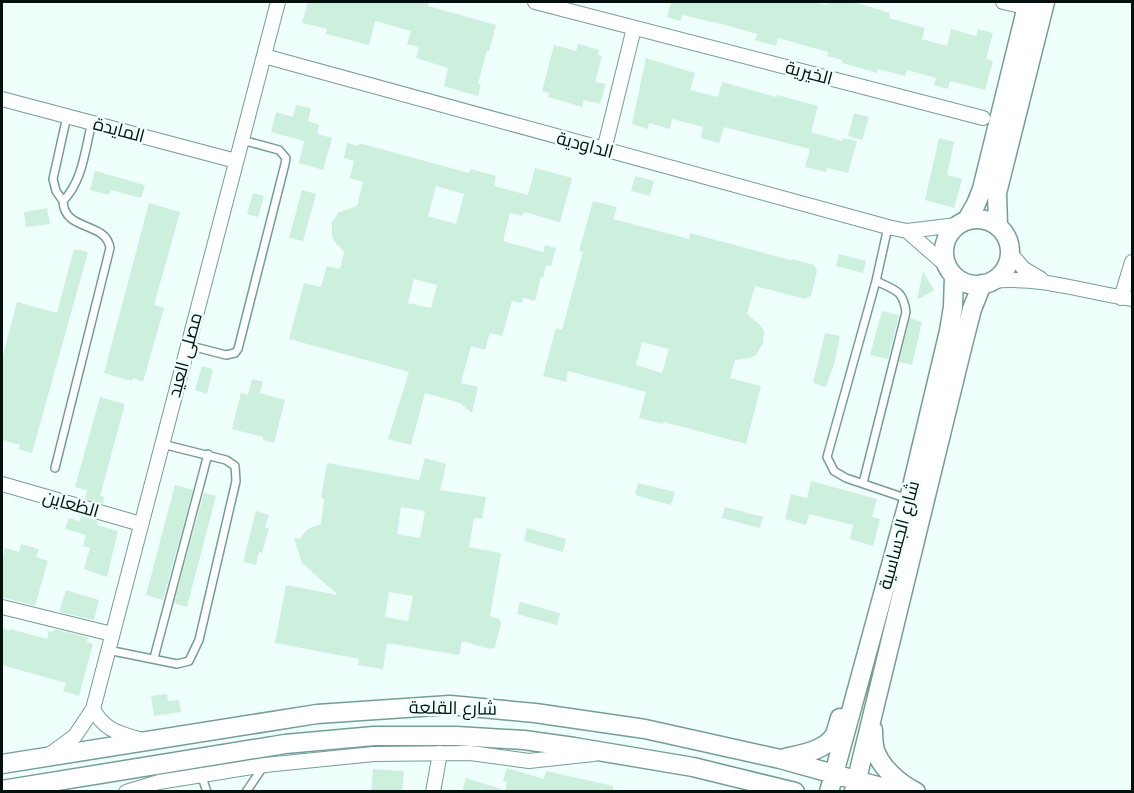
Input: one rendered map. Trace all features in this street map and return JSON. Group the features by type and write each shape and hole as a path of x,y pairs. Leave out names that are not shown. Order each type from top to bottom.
{"main road":[{"path":"962,223 977,218 988,220 1005,234 1010,253 1005,270 987,283 972,285 962,282 951,271 944,256 945,244 949,234 962,223 976,204 982,189 1035,5"},
{"path":"998,226 998,193 1035,5"},
{"name":"شارع الجساسية","path":"829,792 909,500 949,331 953,307 951,271"},
{"name":"شارع الجساسية","path":"856,786 972,309 987,283"},
{"path":"780,759 807,753 826,745 834,736 867,630 885,589"},
{"name":"شارع القلعة","path":"2,764 317,714 450,705 535,713 645,729 834,773 856,786 899,792"},
{"path":"872,716 874,748 878,757 901,784 916,792"},
{"name":"شارع القلعة","path":"2,790 285,744 374,736 489,737 524,740 693,767 795,792"}],"street":[{"name":"مصلى العيد","path":"45,758 75,736 93,709 278,2"},
{"name":"الخيرية","path":"535,2 983,118"},
{"path":"1003,2 1035,5"},
{"path":"604,150 634,28"},
{"name":"الداودية","path":"264,56 888,227 907,231 962,223"},
{"name":"المايدة","path":"2,99 236,161"},
{"name":"الداودية","path":"907,231 951,271"},
{"path":"1010,253 1024,269 1045,281"},
{"path":"987,283 1017,279 1045,281 1126,298 1132,262"},
{"name":"الظعاين","path":"2,484 141,524"},
{"path":"2,607 112,634"},
{"path":"93,709 109,729 149,742"},
{"name":"شارع القلعة","path":"126,792 159,782 202,777 264,765 374,753 478,753 529,761 608,752"},
{"path":"433,792 440,753"}],"lane":[{"path":"55,468 110,248 103,234 68,217 63,201 56,191 53,179 67,116"},
{"path":"63,201 77,180 92,122"},
{"path":"187,345 226,355 231,355 238,349 286,158 279,150 242,140"},
{"path":"888,227 876,281 827,457 834,471 846,478 909,500"},
{"path":"863,483 906,312 904,300 899,292 876,281"},
{"path":"108,650 177,664 189,661 199,640 236,481 235,466 226,460 208,454 162,443"},
{"path":"154,658 208,454"},
{"path":"246,792 264,765"},
{"path":"202,777 207,792"}],"building":[{"path":"308,2 429,2 428,6 496,25 478,84 481,84 478,96 444,86 448,68 416,58 419,47 407,44 411,31 375,21 369,45 326,34 327,29 302,23"},
{"path":"671,2 813,2 827,5 828,2 854,2 890,13 889,18 925,28 922,39 947,46 951,29 976,36 978,29 993,33 986,59 993,61 985,90 950,81 948,89 934,85 936,78 907,70 905,76 878,69 877,73 842,63 842,60 827,56 828,52 778,38 776,46 755,40 757,34 729,26 682,15 681,21 667,17"},
{"path":"578,44 599,50 598,55 602,56 595,82 606,84 600,104 584,100 582,107 548,97 549,93 542,91 554,45 576,51"},
{"path":"646,58 695,73 690,90 718,97 722,82 818,106 811,132 842,141 843,138 857,141 848,173 827,168 826,172 805,167 810,149 724,127 719,143 701,138 703,127 672,119 670,129 649,123 648,129 632,124"},
{"path":"296,105 311,108 308,121 319,125 317,134 332,138 323,170 299,163 304,141 271,132 276,112 293,117"},
{"path":"854,113 869,117 862,140 848,136"},
{"path":"939,138 954,142 947,175 962,179 954,208 925,200"},
{"path":"347,143 358,146 359,143 469,173 471,169 496,176 494,186 528,195 535,168 572,178 560,222 524,212 522,216 510,213 503,241 543,252 545,245 556,248 551,266 546,265 543,278 541,277 535,301 523,298 522,303 512,301 502,336 490,333 485,350 471,346 461,383 478,387 472,413 460,403 425,393 411,445 388,439 409,372 289,339 304,283 321,287 327,266 340,269 344,252 334,241 332,222 339,212 357,206 363,182 350,178 354,161 344,158","holes":["436,186 464,194 456,224 428,216","414,279 437,285 431,308 408,303"]},
{"path":"95,171 145,185 141,198 111,190 109,195 90,190"},
{"path":"635,176 654,181 650,196 631,191"},
{"path":"302,190 316,194 303,241 289,238"},
{"path":"253,193 264,196 258,217 247,214"},
{"path":"593,201 617,207 613,219 689,239 690,233 814,265 817,271 811,296 805,299 755,286 747,314 764,331 763,343 756,355 735,360 730,378 761,386 746,444 664,422 663,424 639,418 646,392 568,371 566,382 543,376 556,328 562,330 583,252 579,251","holes":["642,342 669,349 662,373 636,365"]},
{"path":"149,203 180,212 154,305 164,308 143,382 104,373"},
{"path":"47,208 50,224 26,227 24,212"},
{"path":"74,249 88,252 32,453 19,449 20,445 2,440 2,359 17,302 57,313"},
{"path":"839,254 866,261 863,273 836,266"},
{"path":"923,271 934,290 917,300"},
{"path":"882,311 899,315 888,359 870,355"},
{"path":"910,318 922,322 912,365 899,362"},
{"path":"825,333 840,336 826,387 813,383"},
{"path":"202,366 213,369 207,394 195,390"},
{"path":"252,379 263,382 260,393 285,400 274,443 263,440 263,437 232,429 241,393 248,395"},
{"path":"100,397 125,404 100,496 104,497 103,504 85,499 87,490 75,487"},
{"path":"425,458 446,464 440,490 486,497 482,519 474,518 469,547 501,553 490,616 499,619 501,623 495,647 491,649 462,641 459,655 387,643 383,669 358,665 359,659 275,643 286,585 338,595 302,563 294,538 299,539 308,529 321,524 324,499 321,498 327,463 419,480","holes":["401,507 425,511 420,538 397,534","389,592 413,596 408,621 385,617"]},
{"path":"811,481 877,499 872,517 880,519 873,546 850,539 853,525 809,514 806,525 785,519 791,494 807,498"},
{"path":"638,483 675,492 671,505 635,495"},
{"path":"175,485 193,490 163,600 146,595"},
{"path":"204,493 216,496 187,607 174,603"},
{"path":"725,507 763,517 760,528 722,518"},
{"path":"256,511 269,515 265,527 269,528 256,565 243,562"},
{"path":"81,516 98,521 97,525 118,531 107,577 84,569 90,548 83,546 86,535 65,529 69,518 80,521"},
{"path":"527,528 566,539 563,552 524,541"},
{"path":"21,544 39,549 36,557 48,561 35,606 2,597 2,561 5,548 19,552"},
{"path":"66,590 99,600 94,620 59,612"},
{"path":"520,602 560,613 557,625 517,614"},
{"path":"2,628 47,639 49,631 53,632 54,629 88,637 87,642 93,644 79,696 63,691 66,683 2,665"},
{"path":"167,694 168,701 179,700 181,712 154,716 151,696"},
{"path":"507,768 544,779 546,771 613,786 613,792 505,792 507,782 503,781"},
{"path":"373,769 404,771 402,792 371,792"},
{"path":"466,778 501,789 500,792 462,792"}]}
